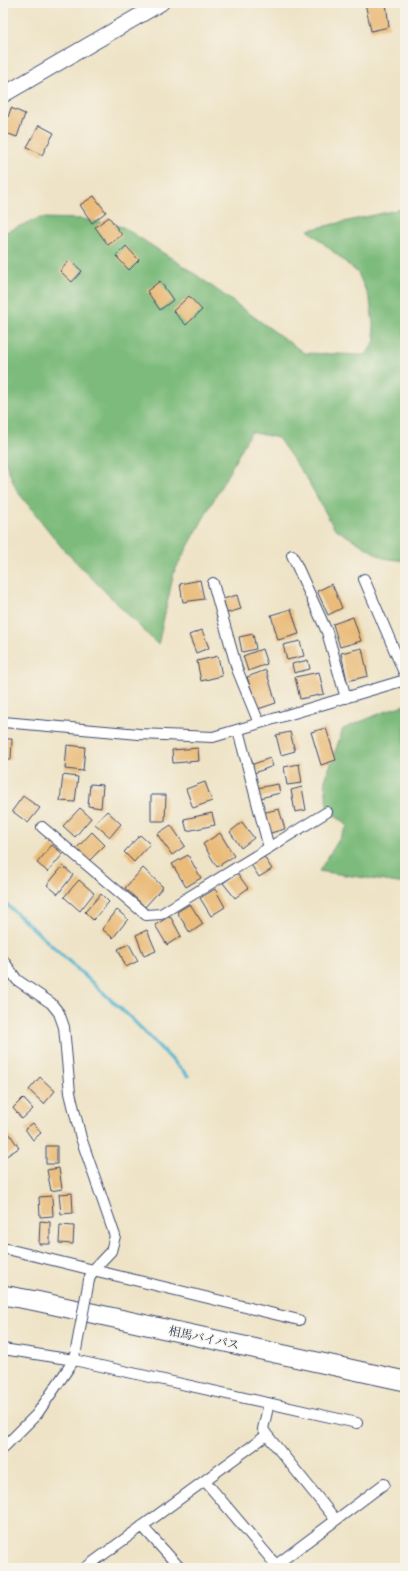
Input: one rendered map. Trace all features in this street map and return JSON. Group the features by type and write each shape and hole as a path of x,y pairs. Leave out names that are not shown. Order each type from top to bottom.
{"highway":[{"name":"相馬バイパス","path":"3,1295 44,1302 405,1381"}],"street":[{"path":"3,96 160,3"},
{"path":"292,555 326,632 346,698"},
{"path":"364,579 405,675"},
{"path":"213,582 238,669 259,723"},
{"path":"3,722 132,734 213,737 405,680"},
{"path":"238,730 269,848"},
{"path":"42,827 146,915 161,914 327,812"},
{"path":"3,960 17,980 51,1003 59,1013 64,1026 70,1093 81,1138 115,1236 111,1251 93,1270 89,1280 75,1355 38,1414 3,1448"},
{"path":"3,1248 299,1320"},
{"path":"3,1349 75,1355 268,1403 357,1423"},
{"path":"268,1403 263,1429 336,1520"},
{"path":"85,1568 267,1435"},
{"path":"205,1480 274,1567 384,1484"},
{"path":"142,1526 180,1568"}],"green space":[{"path":"405,208 405,561 383,558 334,528 307,479 278,438 251,432 174,572 158,645 64,550 17,491 3,457 3,233 39,218 82,219 123,227 188,269 304,353 366,355 375,341 370,300 358,273 308,230"},
{"path":"405,705 405,884 319,871 347,827 327,806 325,780 343,729 391,709"}],"building":[{"path":"365,3 386,3 389,27 371,31"},
{"path":"11,108 25,114 17,137 3,132"},
{"path":"39,125 54,133 42,155 27,147"},
{"path":"94,196 106,212 92,223 80,205"},
{"path":"109,217 122,235 108,245 95,227"},
{"path":"126,246 139,260 129,270 116,256"},
{"path":"70,260 82,271 72,282 60,271"},
{"path":"160,281 173,300 160,310 147,291"},
{"path":"189,296 202,310 186,325 173,311"},
{"path":"200,580 204,599 183,602 180,584"},
{"path":"332,584 342,608 328,615 317,591"},
{"path":"237,595 241,609 227,613 223,599"},
{"path":"291,609 299,634 278,640 271,615"},
{"path":"353,617 361,641 340,647 333,624"},
{"path":"202,630 209,648 196,653 189,635"},
{"path":"253,634 256,649 242,652 239,637"},
{"path":"300,641 304,656 287,660 283,645"},
{"path":"362,648 368,676 347,681 341,653"},
{"path":"262,649 267,664 248,671 243,656"},
{"path":"218,656 222,676 201,681 197,661"},
{"path":"308,660 310,669 294,673 292,664"},
{"path":"266,670 276,703 258,709 247,677"},
{"path":"319,672 324,694 300,699 295,677"},
{"path":"326,728 336,760 321,765 311,732"},
{"path":"290,732 295,751 281,755 276,735"},
{"path":"3,739 12,739 11,760 3,760"},
{"path":"67,745 85,747 83,771 65,769"},
{"path":"198,748 199,761 173,763 172,750"},
{"path":"270,758 273,766 254,773 251,765"},
{"path":"299,764 302,783 287,785 284,767"},
{"path":"63,775 78,777 75,802 60,801"},
{"path":"205,782 212,801 193,808 186,789"},
{"path":"90,784 103,785 101,808 88,806"},
{"path":"278,784 280,793 260,798 257,788"},
{"path":"302,787 306,810 295,812 291,790"},
{"path":"151,795 166,795 165,821 151,821"},
{"path":"23,796 40,808 28,823 12,811"},
{"path":"80,808 91,818 75,837 63,826"},
{"path":"279,809 285,829 267,834 262,813"},
{"path":"107,811 121,824 110,837 95,824"},
{"path":"212,813 215,825 187,831 184,819"},
{"path":"242,822 254,838 241,848 230,832"},
{"path":"171,825 185,846 172,855 157,834"},
{"path":"92,832 105,845 89,861 76,849"},
{"path":"220,833 234,856 217,867 203,844"},
{"path":"140,835 150,844 134,862 124,852"},
{"path":"52,845 63,854 48,872 37,863"},
{"path":"188,855 201,878 186,887 172,864"},
{"path":"263,855 272,869 259,877 250,863"},
{"path":"63,866 73,875 58,894 47,885"},
{"path":"143,868 163,887 145,907 125,888"},
{"path":"237,873 248,888 235,898 223,883"},
{"path":"79,880 94,893 80,911 64,897"},
{"path":"215,889 225,907 211,916 200,898"},
{"path":"101,894 109,902 93,920 85,912"},
{"path":"190,904 203,924 190,933 177,912"},
{"path":"117,910 128,919 113,938 102,929"},
{"path":"170,916 181,936 167,945 155,925"},
{"path":"147,930 156,951 144,956 136,935"},
{"path":"129,944 138,961 126,967 118,949"},
{"path":"40,1077 55,1091 44,1104 29,1090"},
{"path":"23,1098 33,1109 22,1119 13,1108"},
{"path":"33,1123 41,1133 33,1140 25,1129"},
{"path":"3,1124 19,1148 3,1158"},
{"path":"46,1146 57,1146 57,1164 46,1164"},
{"path":"59,1168 62,1189 51,1191 47,1170"},
{"path":"72,1193 73,1213 61,1214 59,1194"},
{"path":"52,1196 53,1216 40,1217 39,1197"},
{"path":"40,1221 50,1222 50,1244 39,1244"},
{"path":"60,1225 74,1226 73,1244 59,1243"}],"waterway":[{"path":"3,901 132,1019 188,1076"}]}
